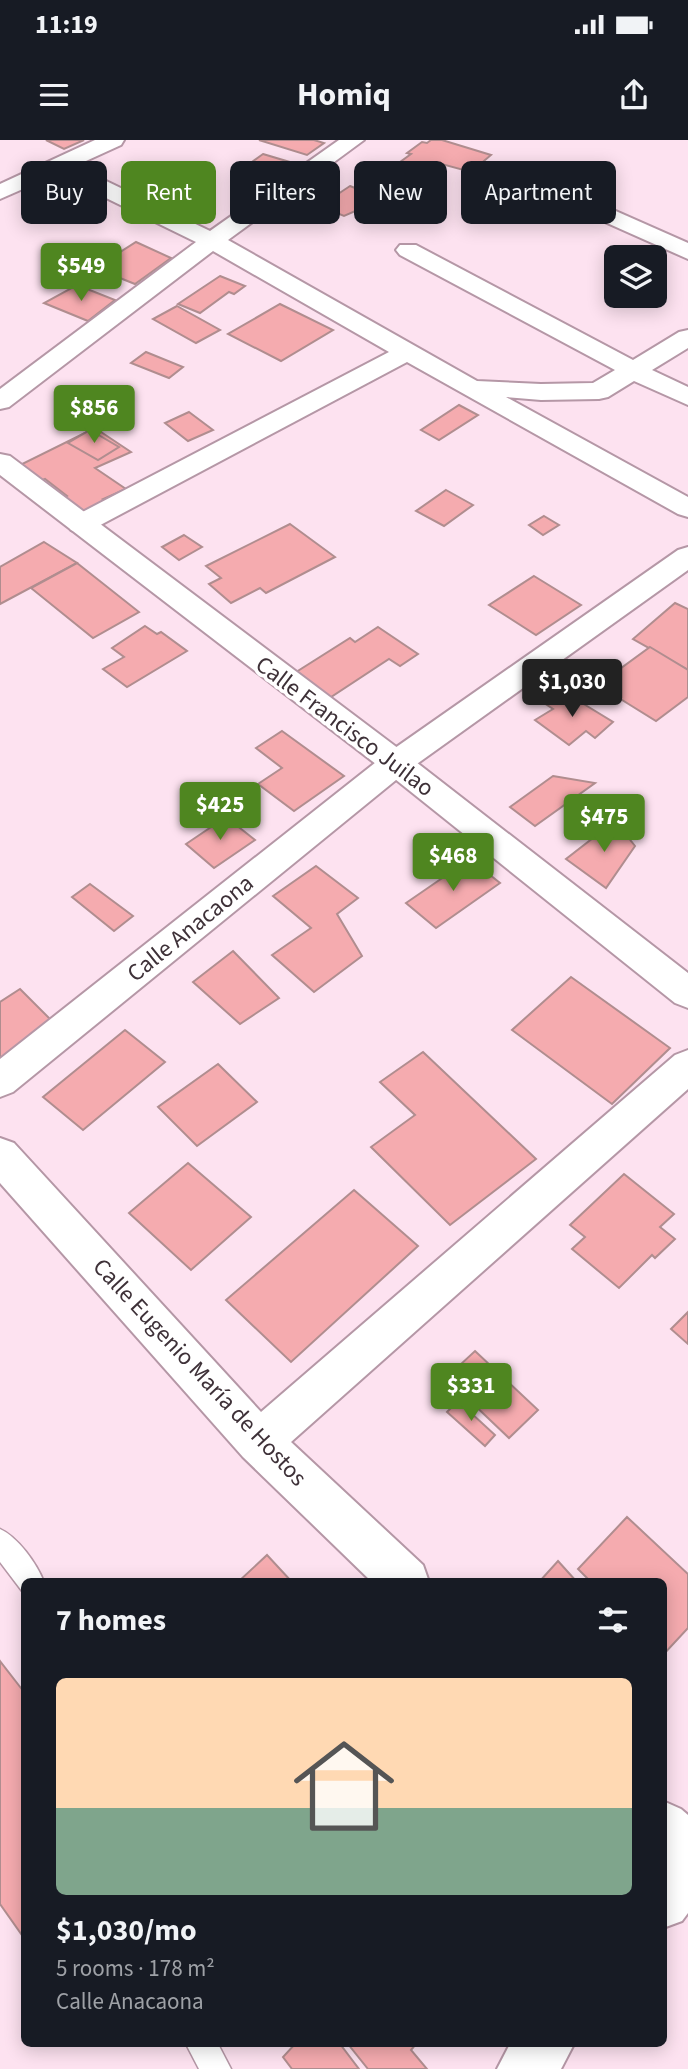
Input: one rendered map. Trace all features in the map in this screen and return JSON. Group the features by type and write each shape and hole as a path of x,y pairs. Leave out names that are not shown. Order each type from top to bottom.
{"street":[{"path":"69,161 113,140"},
{"path":"0,401 212,240 353,140"},
{"path":"0,192 21,183"},
{"path":"107,190 212,240 607,465 688,508"},
{"path":"616,219 688,252"},
{"path":"408,250 632,370 688,397"},
{"path":"467,384 541,392 599,391 688,337"},
{"path":"81,524 409,351"},
{"path":"599,391 588,421 592,440 607,465"},
{"name":"Calle Francisco Juilao","path":"0,462 396,763 688,993"},
{"name":"Calle Anacaona","path":"0,1081 396,763 688,556"},
{"path":"260,1442 688,1066"},
{"name":"Calle Eugenio María de Hostos","path":"0,1155 260,1442 402,1578"},
{"path":"667,1831 688,1850"},
{"path":"667,1897 688,1872"},
{"path":"525,2069 543,2047"}],"lane":[{"path":"0,1542 28,1578"},
{"path":"203,2047 216,2069"}],"building":[{"path":"46,140 84,140 64,149"},
{"path":"259,140 314,140 324,143 307,155"},
{"path":"431,140 442,140 491,155 484,161 461,161 461,169 447,165 447,161 401,161 411,154 407,153 422,142"},
{"path":"263,154 286,161 253,161"},
{"path":"350,186 354,188 354,212 344,216 340,214 340,193"},
{"path":"136,242 171,258 135,284 95,268"},
{"path":"220,276 245,286 234,294 229,292 200,313 178,304"},
{"path":"77,285 115,300 88,321 44,303"},
{"path":"280,304 333,330 281,361 228,334"},
{"path":"177,306 220,330 196,343 153,319"},
{"path":"146,352 183,367 169,378 131,363"},
{"path":"459,405 478,415 439,440 421,430"},
{"path":"189,412 213,430 188,441 165,423"},
{"path":"95,428 131,452 95,468 126,489 103,499 110,503 79,520 57,503 67,496 45,479 32,484 16,467"},
{"path":"90,430 119,447 98,460 68,443"},
{"path":"446,490 473,505 444,526 416,511"},
{"path":"544,516 559,525 543,535 529,525"},
{"path":"290,524 335,557 266,593 260,588 231,603 209,584 221,578 206,566"},
{"path":"184,535 202,547 179,560 162,547"},
{"path":"44,542 77,563 0,604 0,567"},
{"path":"77,563 139,612 93,638 31,588"},
{"path":"534,576 581,605 536,635 489,605"},
{"path":"675,603 688,609 688,670 633,639"},
{"path":"145,626 157,634 161,632 187,651 127,687 103,669 124,657 112,648"},
{"path":"378,627 418,654 400,666 389,659 328,699 293,674 350,638 355,642"},
{"path":"650,647 688,670 688,697 656,721 598,685"},
{"path":"563,692 613,722 595,738 586,731 569,745 535,720 553,709 547,705"},
{"path":"282,731 344,776 294,811 258,784 282,768 256,748"},
{"path":"553,776 595,783 535,826 510,807"},
{"path":"226,817 255,840 214,868 186,844"},
{"path":"615,821 635,846 606,888 566,859"},
{"path":"470,859 500,883 436,928 406,903"},
{"path":"316,866 358,898 337,914 362,956 314,992 272,955 311,928 273,896"},
{"path":"90,884 133,916 114,931 72,897"},
{"path":"233,951 279,998 240,1024 193,982"},
{"path":"571,977 670,1048 612,1104 512,1030"},
{"path":"20,989 54,1023 0,1059 0,1002"},
{"path":"125,1030 165,1062 83,1130 43,1097"},
{"path":"423,1052 536,1159 450,1225 371,1147 415,1115 380,1082"},
{"path":"218,1064 257,1102 197,1146 158,1107"},
{"path":"188,1163 251,1217 191,1270 129,1213"},
{"path":"624,1174 674,1214 660,1227 675,1239 655,1258 652,1255 619,1288 572,1249 585,1237 570,1225"},
{"path":"354,1190 418,1246 291,1362 226,1300"},
{"path":"688,1312 688,1344 671,1329"},
{"path":"475,1351 538,1410 509,1438 446,1378"},
{"path":"458,1401 495,1435 485,1446 447,1412"},
{"path":"627,1517 688,1574 688,1628 667,1651 667,1578 587,1578 578,1569"},
{"path":"267,1555 288,1578 242,1578"},
{"path":"558,1561 573,1578 543,1578"},
{"path":"0,1661 21,1688 21,1934 0,1904"},
{"path":"292,2047 342,2047 359,2069 292,2069 283,2057"},
{"path":"350,2047 414,2047 411,2050 427,2069 368,2069"}]}
